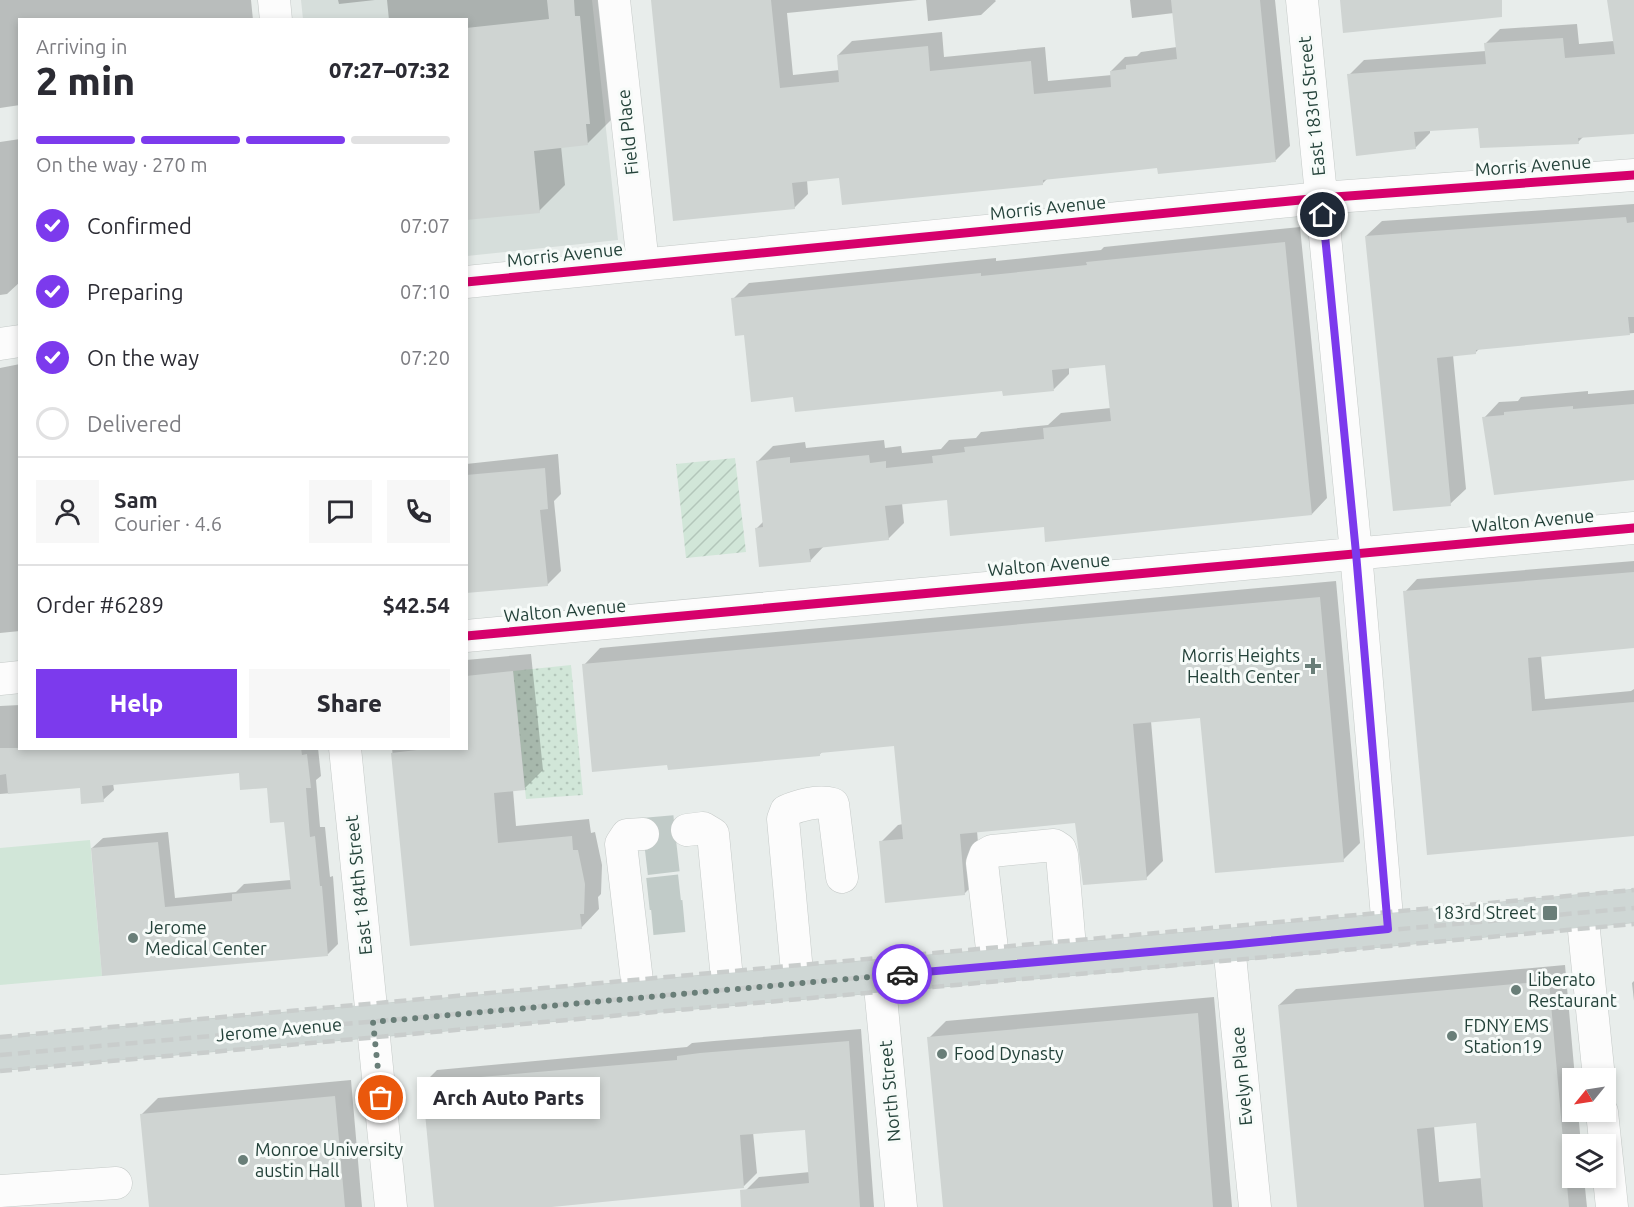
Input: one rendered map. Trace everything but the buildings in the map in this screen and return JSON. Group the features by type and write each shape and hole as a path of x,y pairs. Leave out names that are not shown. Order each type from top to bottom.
{"main road":[{"name":"Jerome Avenue","path":"0,1054 1229,945 1634,906"}],"street":[{"path":"274,0 276,18"},
{"name":"Field Place","path":"614,0 643,264"},
{"name":"East 183rd Street","path":"1302,0 1356,553 1388,929"},
{"name":"Morris Avenue","path":"468,282 1321,198 1634,176"},
{"path":"0,344 18,341"},
{"name":"Walton Avenue","path":"468,636 1634,528"},
{"path":"0,679 18,677"},
{"name":"East 184th Street","path":"345,750 392,1207"},
{"path":"798,983 783,819 786,811 825,802 832,804 842,877"},
{"path":"697,845 707,901 728,989"},
{"path":"994,966 982,863 985,855 992,851 1054,845 1060,849 1062,855 1071,959"},
{"path":"637,852 639,998"},
{"path":"1582,911 1598,1068"},
{"name":"Evelyn Place","path":"1229,945 1255,1207"},
{"name":"North Street","path":"879,976 901,1207"},
{"path":"1603,1122 1612,1207"},
{"path":"0,1191 116,1184"}],"shaded area":[{"path":"301,0 592,0 618,240 468,256 468,18 303,18"}],"green space":[{"path":"735,458 746,552 686,558 676,464"},
{"path":"571,665 583,795 526,799 513,671"},
{"path":"90,840 102,976 0,985 0,848"}],"tunnel":[{"path":"643,834 687,830"},
{"path":"646,859 689,854"},
{"path":"648,894 693,889"},
{"path":"652,919 695,915"}],"railway":[{"path":"0,1037 1634,890"},
{"path":"0,1055 1634,908"},
{"path":"0,1071 1634,924"}],"cycle path":[{"path":"468,282 1321,198 1634,175"},
{"path":"468,636 1634,528"}],"way so far":[{"path":"381,1098 373,1022 902,974"}],"place":[{"name":"Morris Heights Health Center","path":"1313,666"},
{"name":"183rd Street","path":"1550,913"},
{"name":"Jerome Medical Center","path":"133,938"},
{"name":"Liberato Restaurant","path":"1516,990"},
{"name":"FDNY EMS Station19","path":"1452,1036"},
{"name":"Food Dynasty","path":"942,1054"},
{"name":"Arch Auto Parts","path":"381,1098"},
{"name":"Monroe University austin Hall","path":"243,1160"}],"route":[{"path":"902,974 1388,929 1356,553 1323,215"}]}
